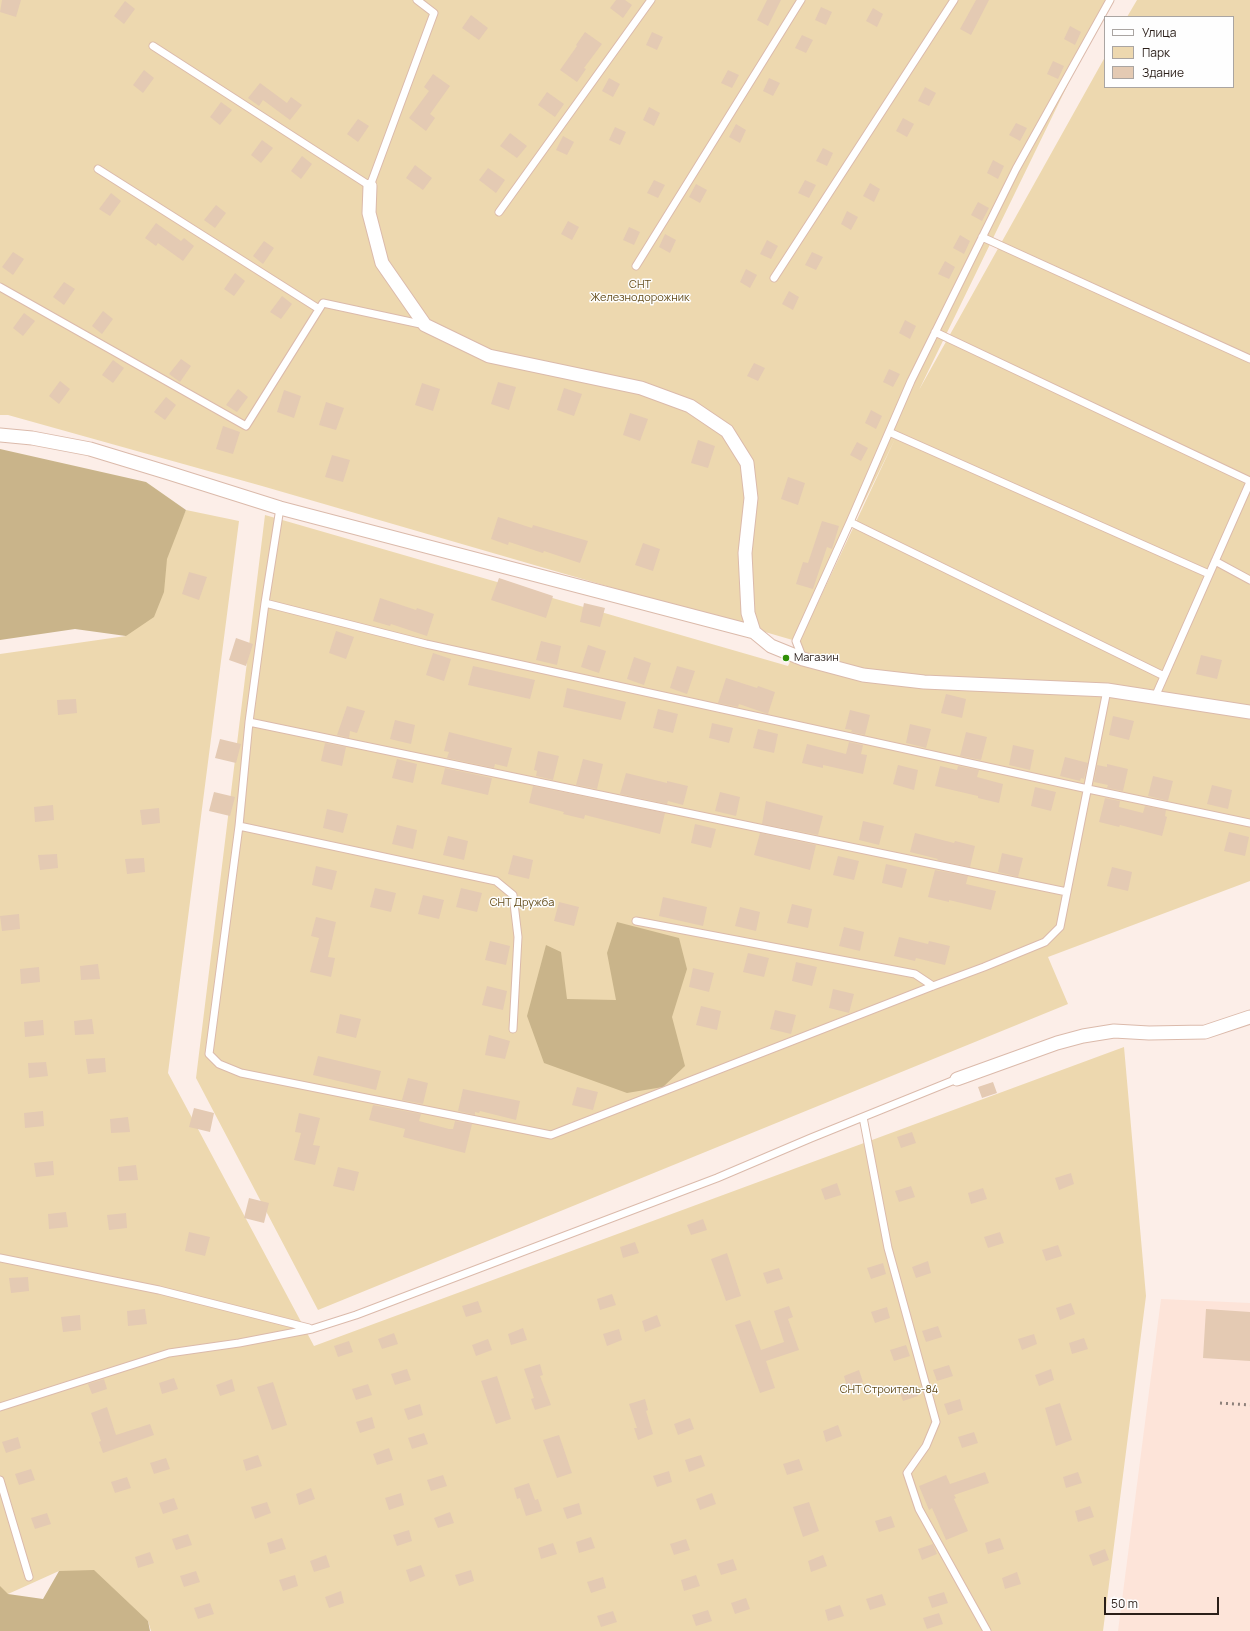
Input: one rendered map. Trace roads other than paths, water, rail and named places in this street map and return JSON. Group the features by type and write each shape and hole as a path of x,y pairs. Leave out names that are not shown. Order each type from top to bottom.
{"street":[{"path":"370,186 369,213 382,263 425,325 489,356 641,388 690,406 727,431 747,464 751,498 745,553 747,606 754,632"},
{"path":"0,435 32,438 90,449 169,472 280,508 754,632 771,646 803,659 863,675 917,681 1107,690 1250,712"},
{"path":"956,1079 1057,1043 1083,1036 1114,1031 1150,1033 1205,1032 1250,1017"}],"lane":[{"path":"153,46 370,186 434,13 417,0"},
{"path":"499,212 651,0"},
{"path":"636,266 801,0"},
{"path":"774,278 954,0"},
{"path":"803,659 796,641 850,522 911,381 1016,169 1110,0"},
{"path":"98,169 319,309"},
{"path":"982,237 1250,359"},
{"path":"0,287 246,426 323,303 425,325"},
{"path":"935,332 1250,482 1155,697"},
{"path":"889,432 1209,574"},
{"path":"280,508 265,603 249,722 240,826 209,1054 219,1064 241,1073 551,1135 984,967 1044,942 1060,926 1107,690"},
{"path":"850,522 1164,676"},
{"path":"1215,561 1250,580"},
{"path":"265,603 426,644 1088,789 1250,822"},
{"path":"249,722 1067,892"},
{"path":"240,826 496,881 513,895 517,930 513,1029"},
{"path":"636,921 915,974 933,986"},
{"path":"0,1407 169,1353 239,1343 312,1329 356,1315 717,1178 956,1079"},
{"path":"862,1117 888,1248 936,1422 926,1446 907,1473 919,1509 986,1631"},
{"path":"0,1258 159,1290 312,1329"},
{"path":"0,1480 29,1577"}],"railway":[{"path":"1220,1403 1250,1405"}],"place":[{"name":"Магазин","path":"786,658"}],"park label":[{"name":"СНТ Железнодорожник","path":"640,291"},
{"name":"СНТ Дружба","path":"522,903"},
{"name":"СНТ Строитель-84","path":"889,1390"}]}
